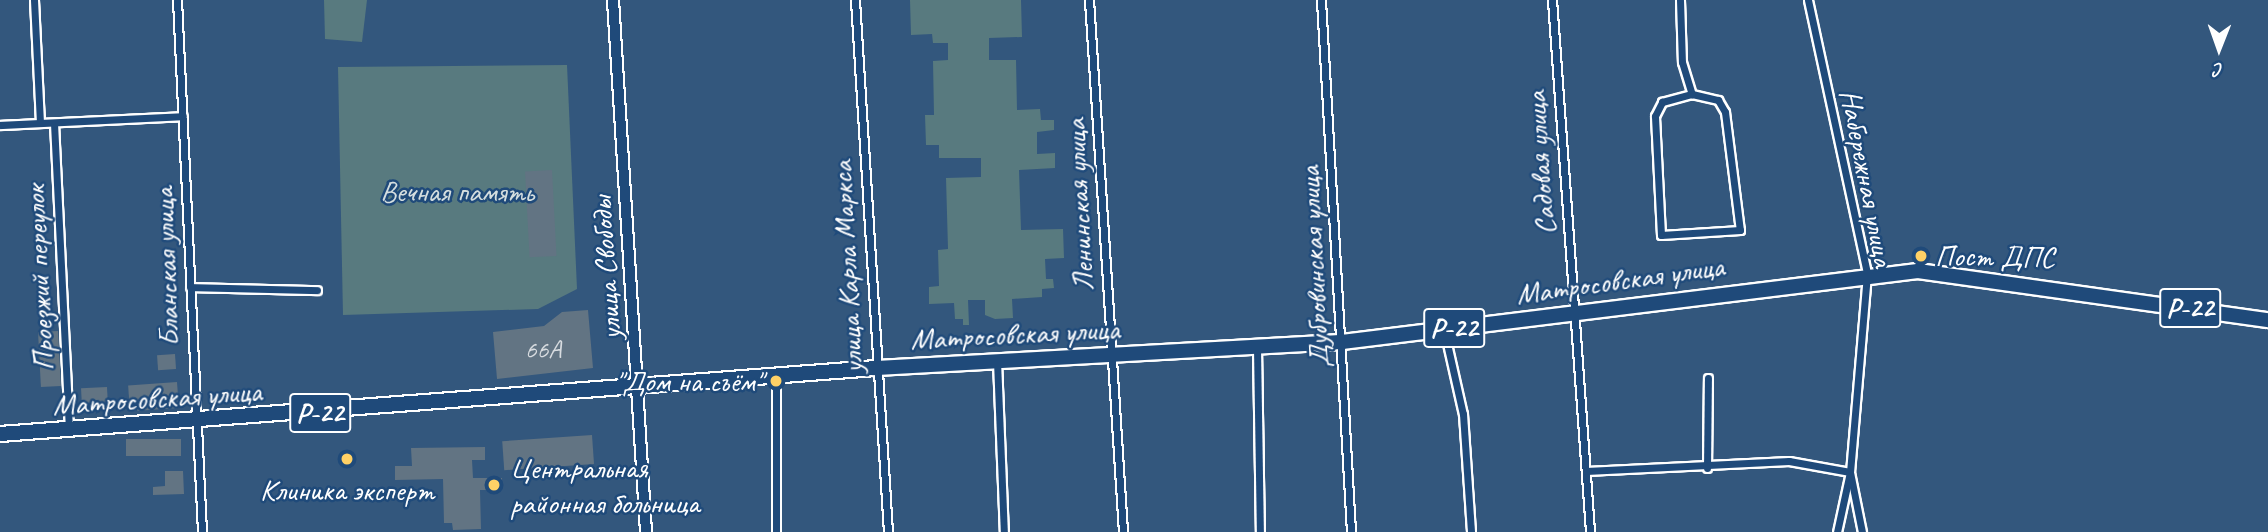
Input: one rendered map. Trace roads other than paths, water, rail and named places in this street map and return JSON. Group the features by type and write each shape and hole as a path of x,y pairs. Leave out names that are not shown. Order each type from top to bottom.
{"highway":[{"name":"Матросовская улица","path":"0,434 639,389 875,368 1342,342 1867,274 1918,271 2031,283 2268,320"}],"main road":[{"name":"улица Свободы","path":"613,0 646,532"}],"street":[{"path":"34,0 40,123"},
{"name":"Бланская улица","path":"177,0 202,532"},
{"name":"улица Карла Маркса","path":"855,0 875,368 888,532"},
{"name":"Ленинская улица","path":"1089,0 1123,532"},
{"name":"Дубровинская улица","path":"1321,0 1351,532"},
{"name":"Садовая улица","path":"1552,0 1572,312 1590,532"},
{"path":"1679,0 1682,62 1692,94"},
{"name":"Набережная улица","path":"1808,0 1867,274 1850,472 1837,532"},
{"path":"1692,94 1718,100 1725,112 1740,230 1661,235 1655,116 1662,102 1692,94"},
{"path":"0,125 183,116"},
{"name":"Проезжий переулок","path":"54,123 69,430"},
{"path":"190,287 317,290"},
{"path":"1444,330 1463,415 1471,532"},
{"path":"1257,348 1260,532"},
{"path":"997,361 1004,532"},
{"path":"776,376 776,532"},
{"path":"1707,468 1708,378"},
{"path":"1586,471 1707,468 1789,461 1850,472 1861,532"}],"place":[{"name":"Пост ДПС","path":"1921,256"},
{"name":"\"Дом на съём\"","path":"776,381"},
{"name":"Клиника эксперт","path":"347,459"},
{"name":"Центральная районная больница","path":"494,485"}],"park label":[{"name":"Вечная память","path":"457,191"}]}
